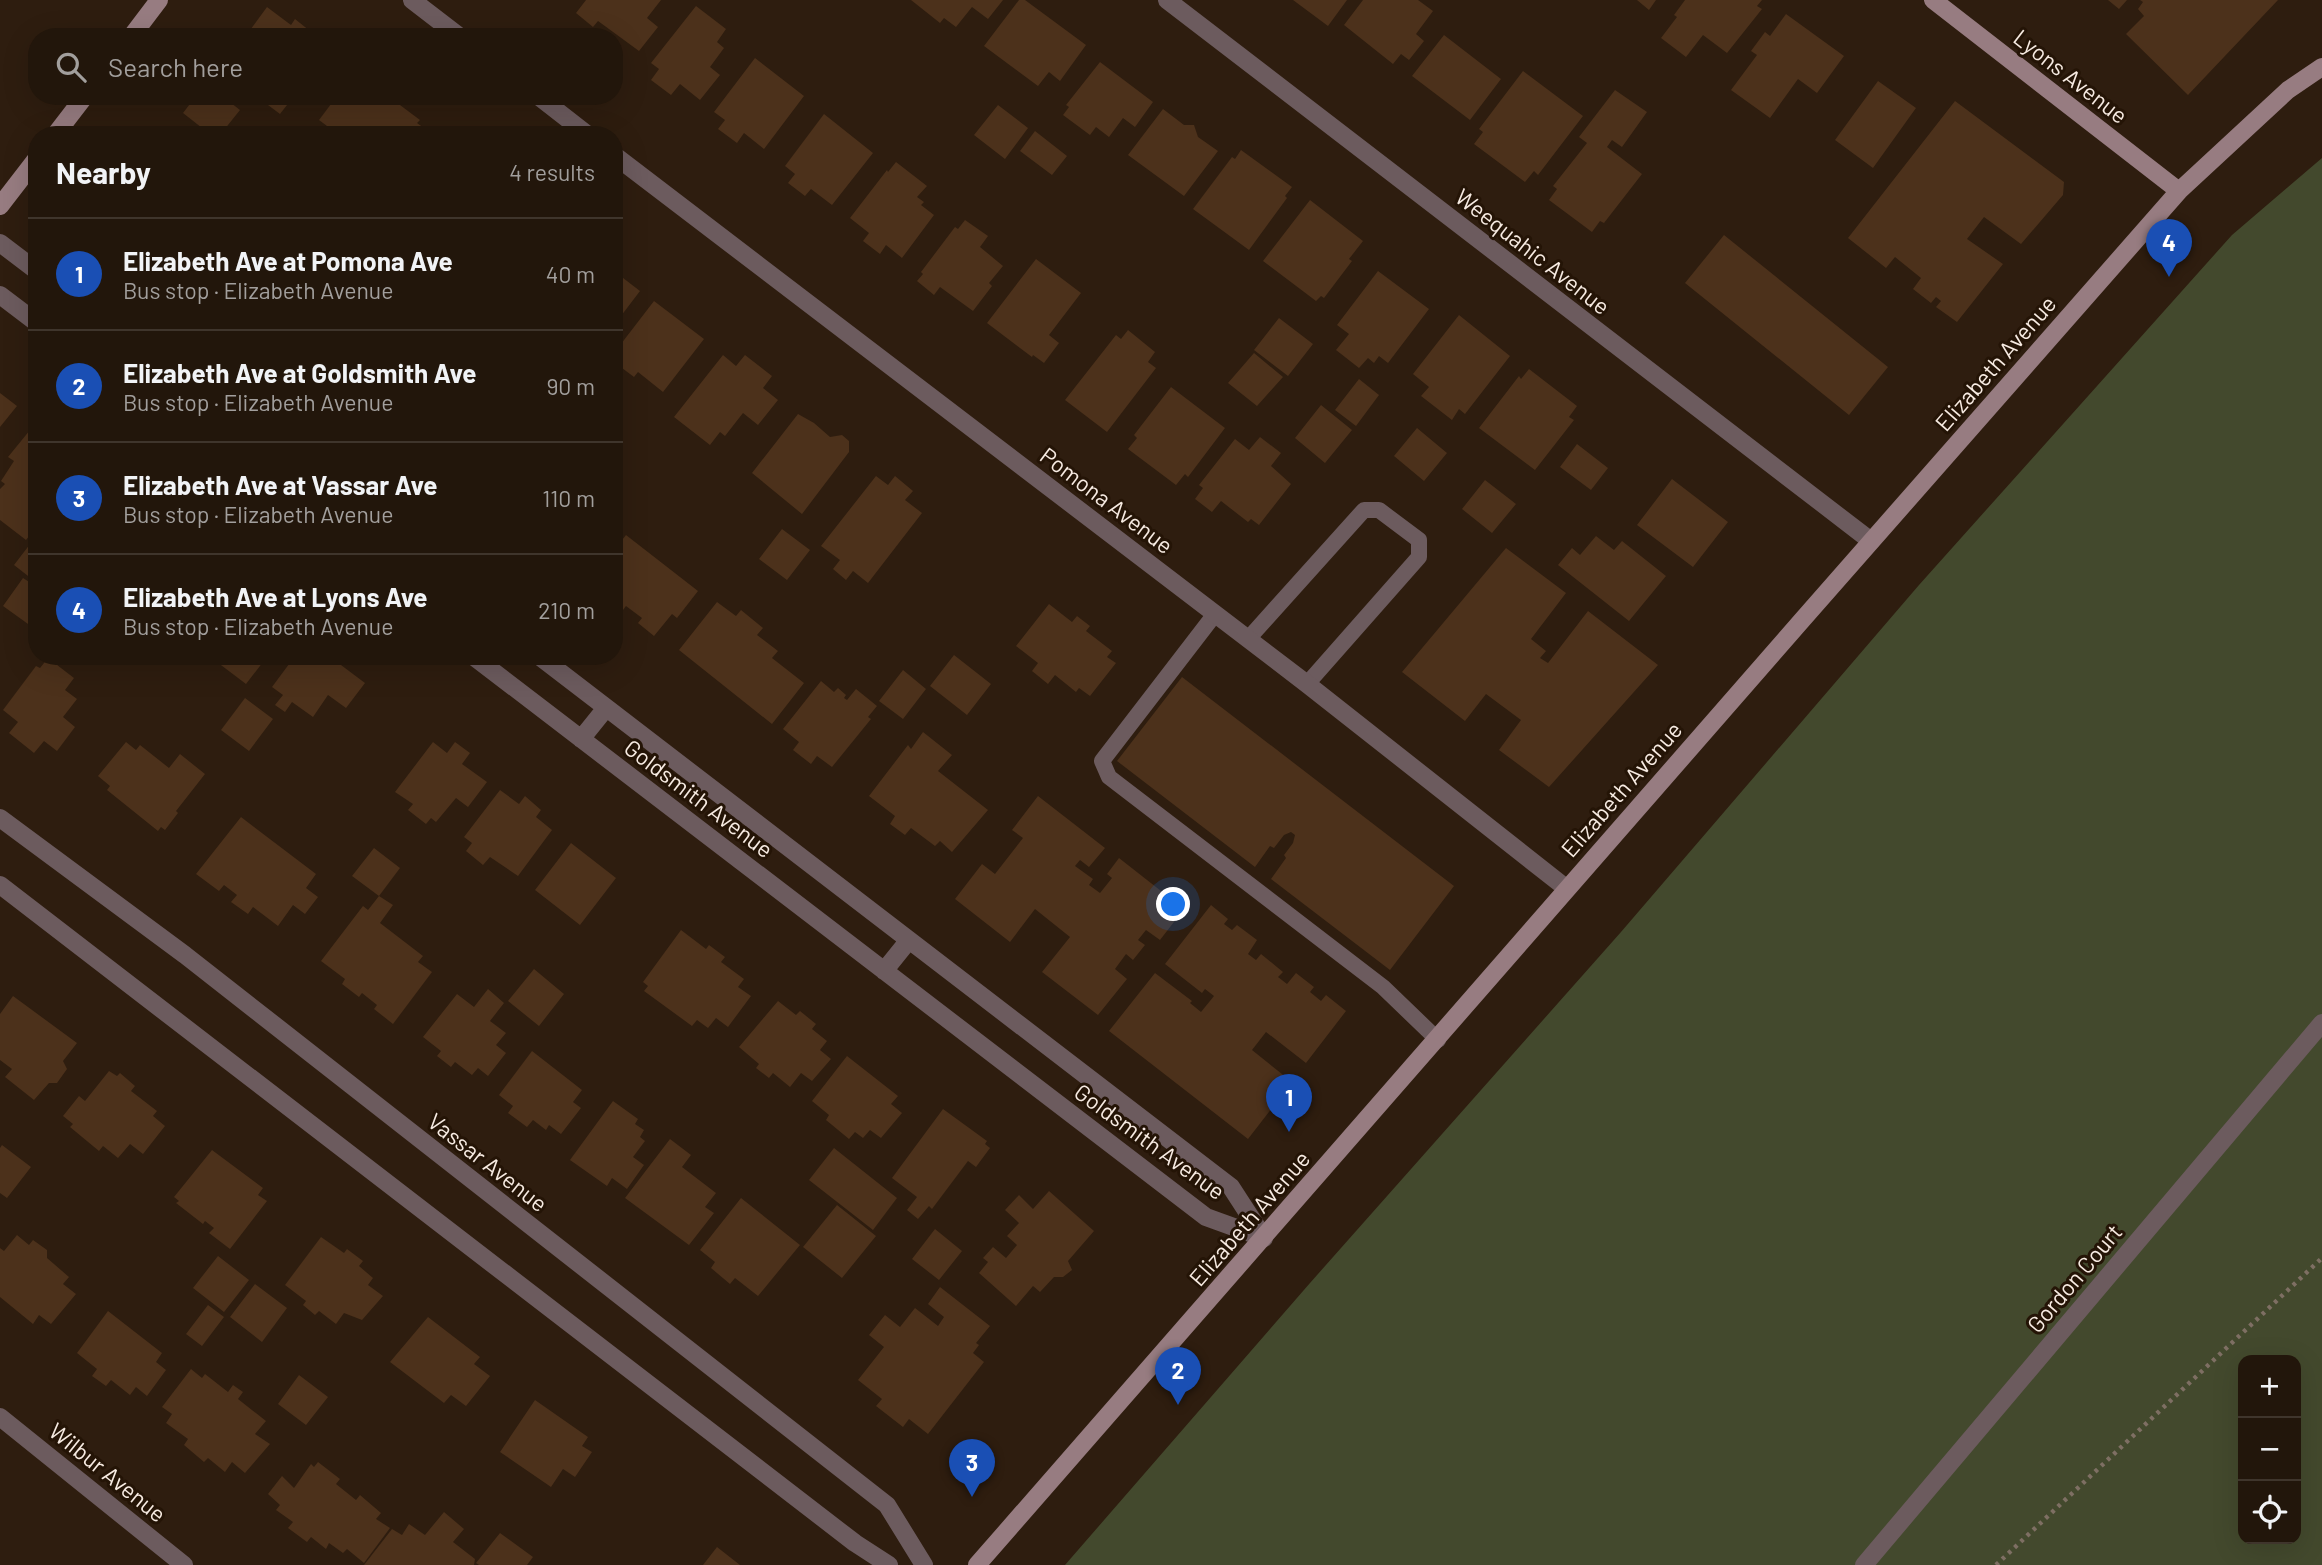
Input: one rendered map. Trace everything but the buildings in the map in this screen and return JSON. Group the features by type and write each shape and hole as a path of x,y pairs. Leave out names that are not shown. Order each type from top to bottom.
{"main road":[{"path":"138,28 159,0"},
{"name":"Lyons Avenue","path":"1933,0 2179,191"},
{"name":"Elizabeth Avenue","path":"977,1565 1438,1040 1566,888 2179,191 2288,90 2322,67"},
{"path":"62,126 78,105"},
{"path":"0,206 28,170"}],"street":[{"path":"412,0 448,28"},
{"name":"Weequahic Avenue","path":"1167,0 1871,541"},
{"path":"550,105 576,126"},
{"name":"Pomona Avenue","path":"623,162 1307,684 1566,888"},
{"path":"0,243 28,264"},
{"path":"0,295 28,316"},
{"name":"Goldsmith Avenue","path":"485,665 1206,1217 1264,1238"},
{"name":"Goldsmith Avenue","path":"551,665 1231,1187 1264,1238"},
{"path":"581,739 606,708"},
{"name":"Vassar Avenue","path":"0,818 185,955 887,1505 924,1565"},
{"path":"0,885 855,1544 889,1565"},
{"path":"884,971 909,940"},
{"name":"Gordon Court","path":"1864,1565 2322,1023"},
{"name":"Wilbur Avenue","path":"0,1418 184,1565"}],"lane":[{"path":"1248,639 1364,510 1379,510 1419,540 1419,557 1307,684"},
{"path":"1215,614 1102,761 1110,777 1383,988 1438,1040"}],"path":[{"path":"1996,1565 2322,1258"}],"green space":[{"path":"2322,158 2322,1565 1065,1565 1621,932 1919,585 2232,235"}],"place":[{"name":"Elizabeth Ave at Lyons Ave","path":"2169,277"},
{"name":"Elizabeth Ave at Pomona Ave","path":"1289,1132"},
{"name":"Elizabeth Ave at Goldsmith Ave","path":"1178,1405"},
{"name":"Elizabeth Ave at Vassar Ave","path":"972,1497"}]}
